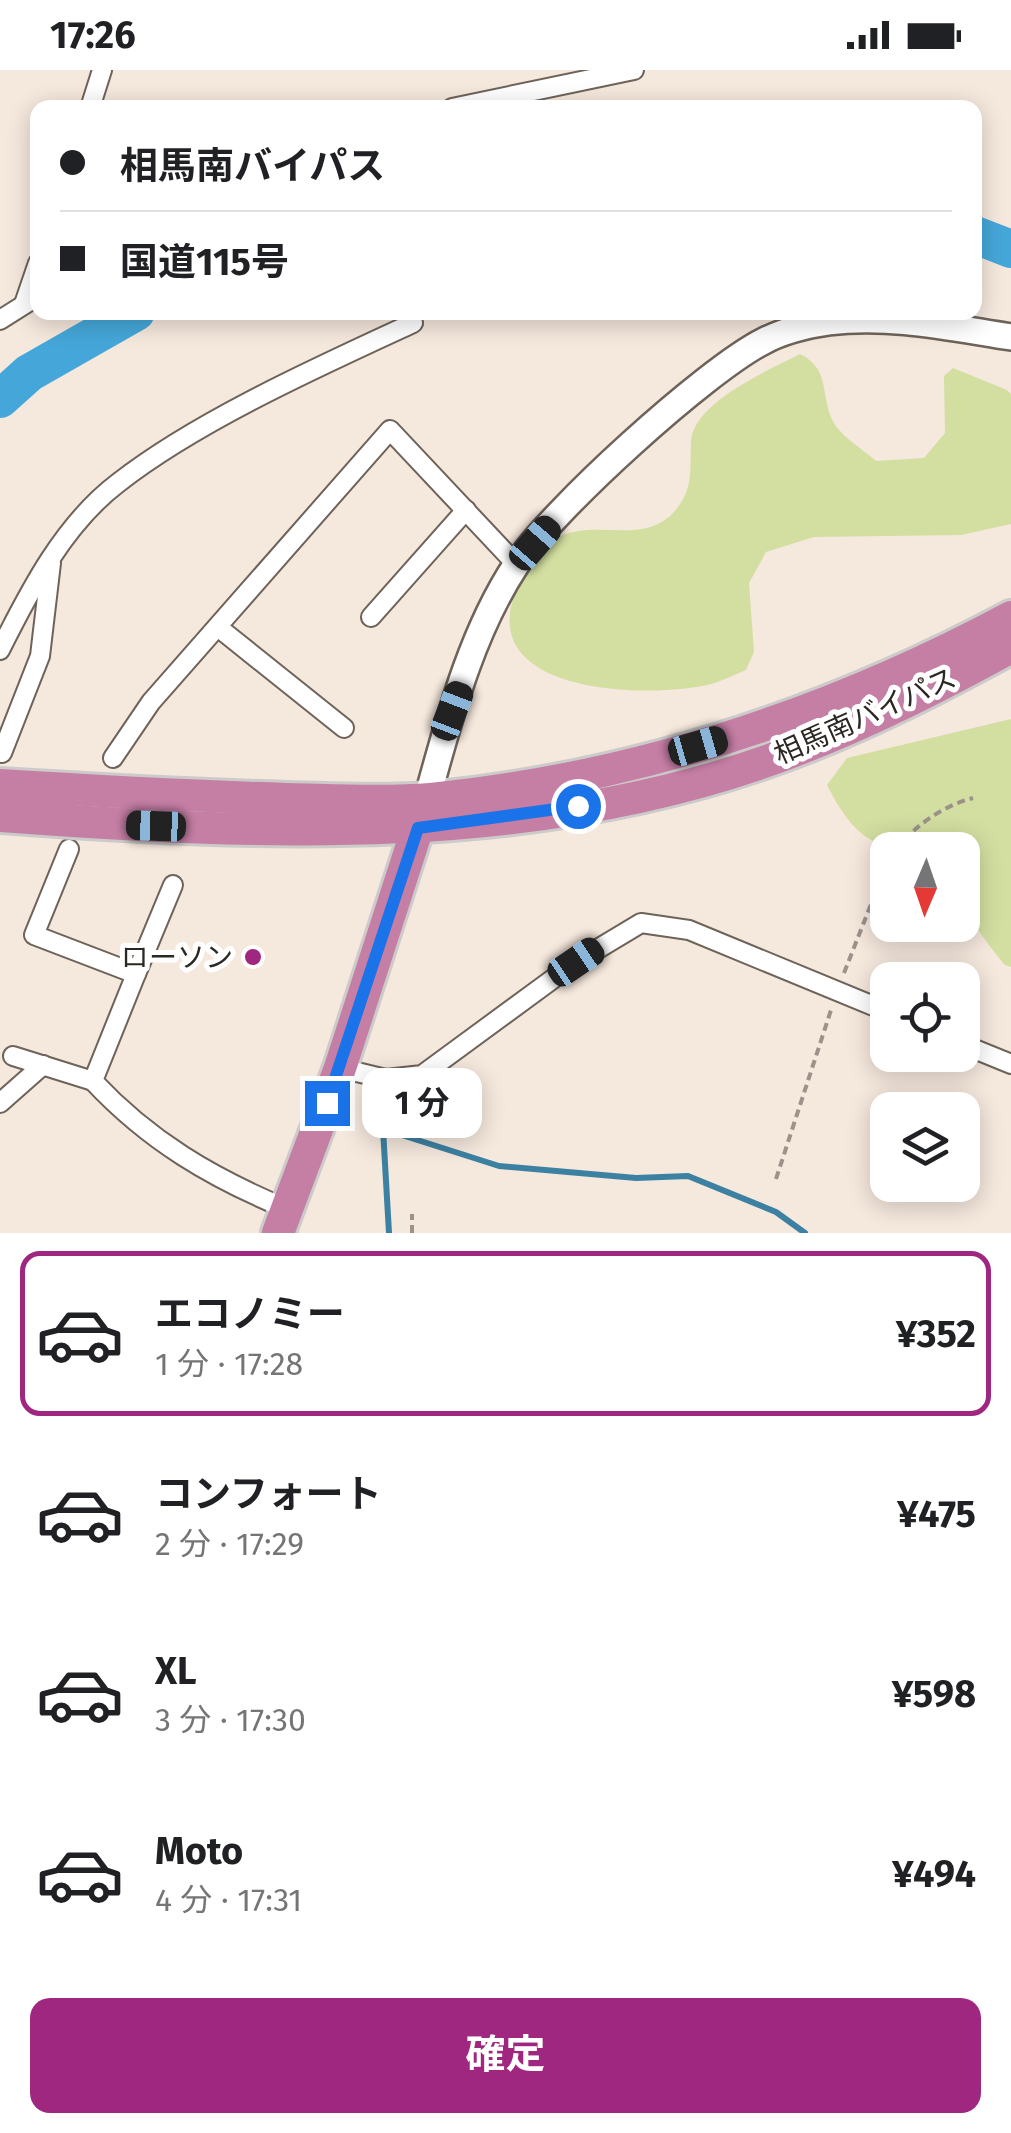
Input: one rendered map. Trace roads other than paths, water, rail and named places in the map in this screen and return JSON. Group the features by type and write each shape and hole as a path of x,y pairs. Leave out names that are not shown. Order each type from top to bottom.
{"highway":[{"name":"相馬南バイパス","path":"1,769 226,797 422,814 782,722 859,693 1011,617"},
{"name":"相馬南バイパス","path":"0,816 222,828 608,801 782,756 868,721 1011,647"},
{"path":"283,1221 340,1068 422,814"}],"street":[{"path":"93,100 102,70"},
{"path":"490,100 634,70"},
{"path":"0,320 30,301"},
{"path":"422,814 476,646 516,564 642,437 764,341 829,322 866,320 1011,337"},
{"path":"0,650 52,558 118,483 264,396 413,324"},
{"path":"114,758 140,716 390,430 516,564"},
{"path":"371,618 466,510"},
{"path":"1,769 40,656 52,558"},
{"path":"219,628 344,728"},
{"path":"69,849 34,934 136,974"},
{"path":"93,1081 173,884"},
{"path":"340,1068 386,1080 422,1076 576,962 640,924 688,930 870,1004"},
{"path":"980,1051 1011,1064"},
{"path":"12,1056 93,1081 129,1120 283,1221"},
{"path":"0,1103 43,1066"}],"waterway":[{"path":"982,238 1011,249"},
{"path":"0,399 29,373 122,320"},
{"path":"389,1233 383,1129 499,1166 636,1178 688,1176 776,1212 805,1233"}],"place":[{"name":"ローソン","path":"253,957"}]}
